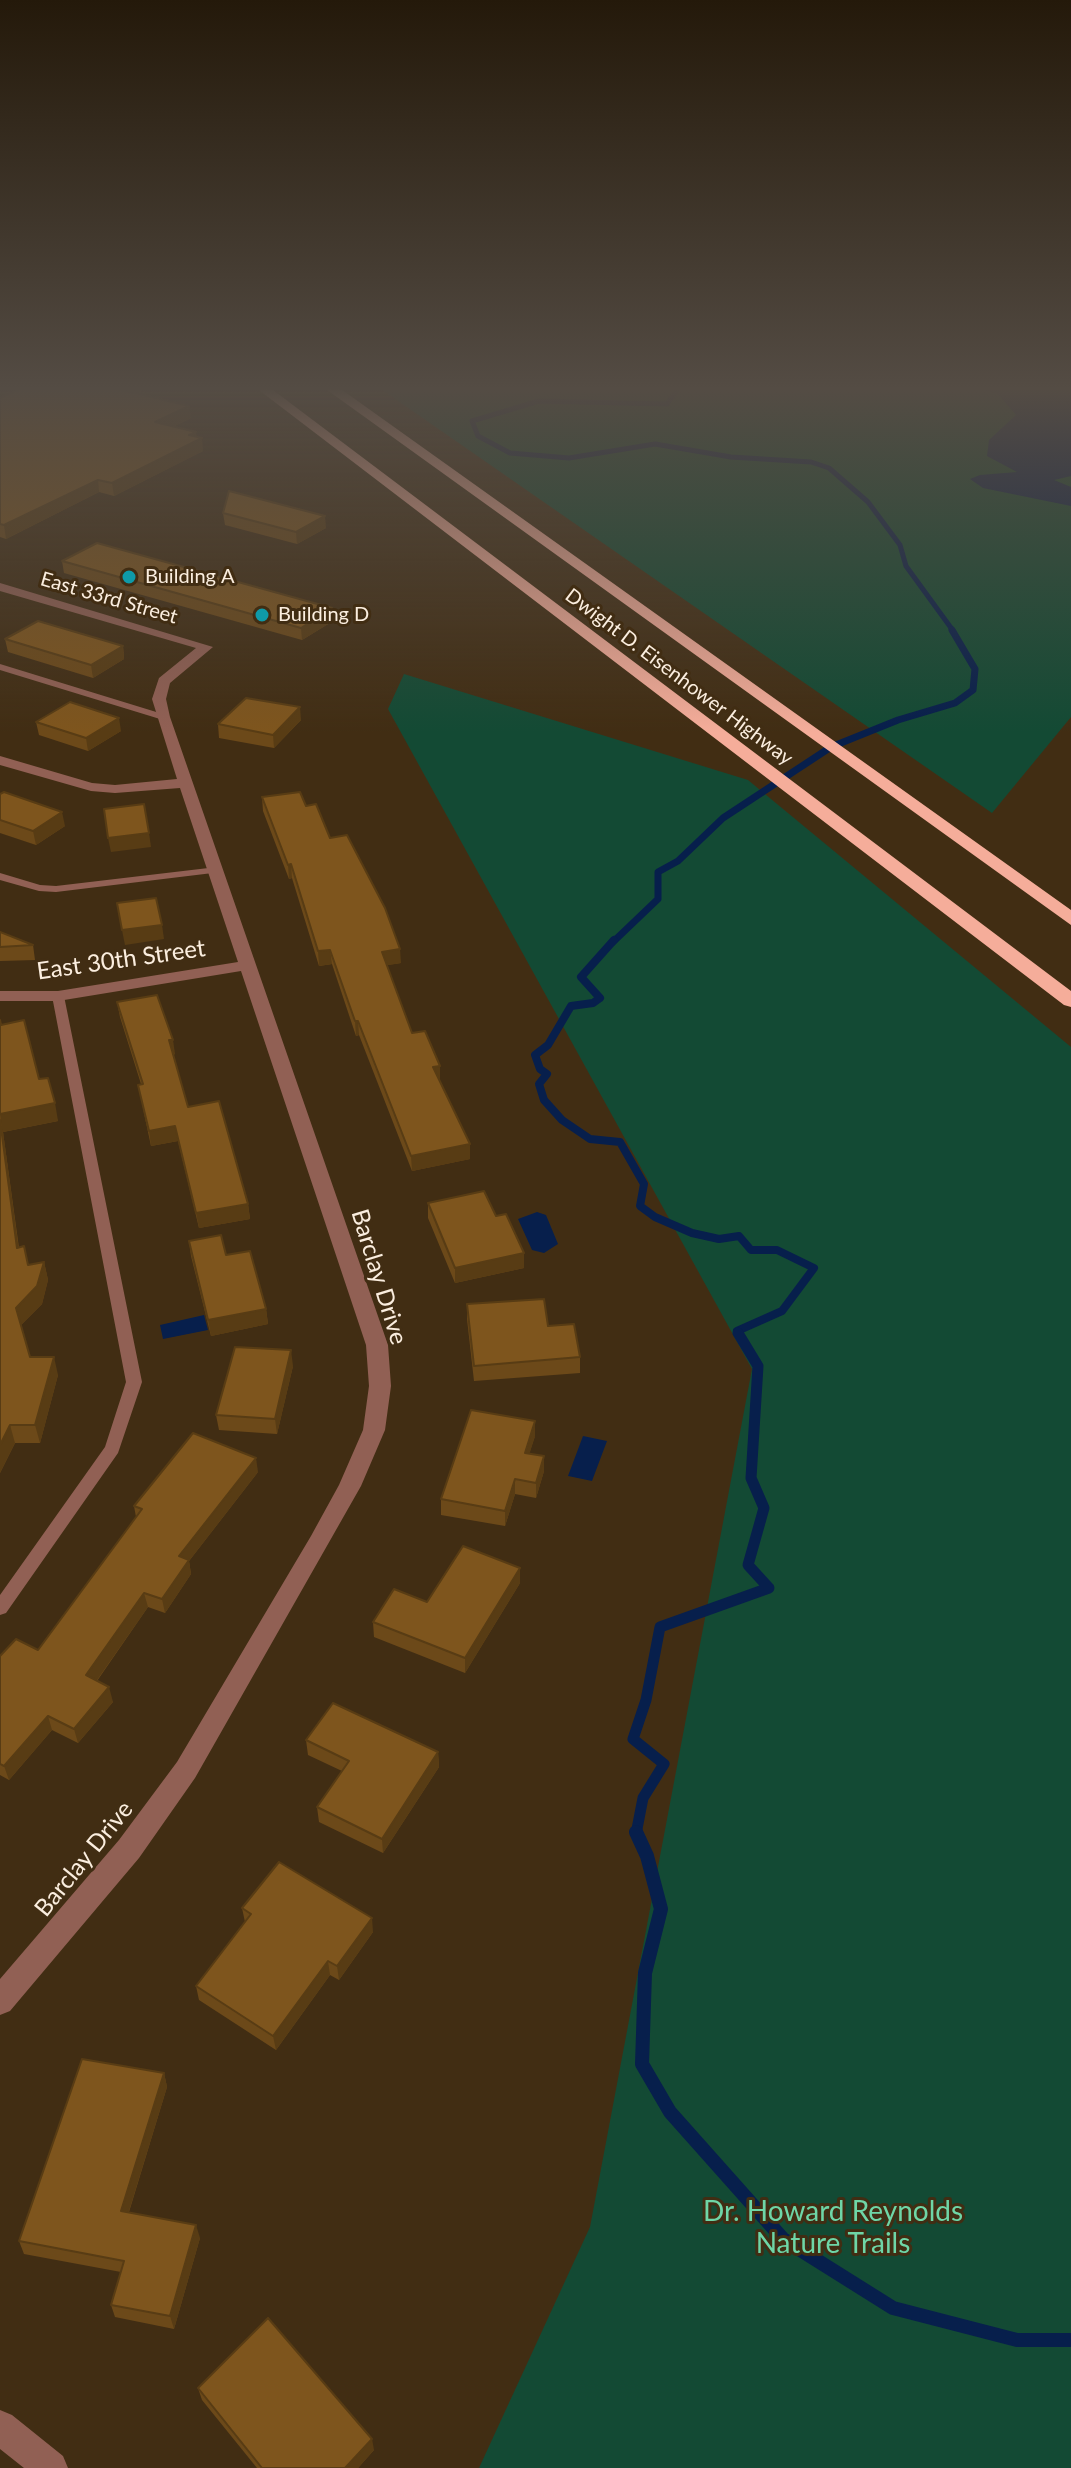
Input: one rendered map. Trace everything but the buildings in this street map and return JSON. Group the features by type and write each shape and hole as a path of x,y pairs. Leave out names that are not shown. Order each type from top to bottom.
{"highway":[{"name":"Dwight D. Eisenhower Highway","path":"413,502 1071,1001"},
{"name":"Dwight D. Eisenhower Highway","path":"490,502 1071,919"}],"street":[{"name":"East 33rd Street","path":"0,587 206,647"},
{"name":"Barclay Drive","path":"0,2001 129,1849 186,1770 319,1543 350,1486 374,1430 380,1386 377,1345 159,699 164,681 206,647"},
{"path":"0,760 91,787 115,789 186,783"},
{"name":"East 30th Street","path":"0,996 58,996 249,965"},
{"path":"0,2427 51,2468"}],"lane":[{"path":"0,667 163,717"},
{"path":"0,876 30,886 56,889 217,870"},
{"path":"0,1608 112,1449 134,1382 58,996"}],"green space":[{"path":"544,502 1071,502 1071,717 992,813"},
{"name":"Dr. Howard Reynolds Nature Trails","path":"404,674 748,780 1071,1047 1071,2468 479,2468 590,2227 752,1369 388,709"}],"water":[{"path":"537,1212 546,1215 558,1244 544,1253 532,1250 518,1219"},
{"path":"204,1315 208,1330 163,1339 160,1325"},
{"path":"583,1436 607,1441 592,1481 568,1476"}],"waterway":[{"path":"868,502 900,545 906,566 954,632"},
{"path":"613,942 658,899 658,872 678,861 723,818 831,747 898,720 955,703 973,690 975,669 952,630"},
{"path":"614,940 581,977 600,998 593,1003 571,1006 548,1045 535,1055 540,1069 547,1074 539,1084 544,1100 562,1120 590,1139 620,1142 644,1184 640,1206 655,1217 692,1233 719,1239 739,1236 751,1250 777,1250 814,1268 782,1311 738,1333"},
{"path":"636,1833 643,1798 664,1764 633,1739 646,1700 660,1627 769,1588 748,1565 764,1508 751,1478 758,1366 738,1333"},
{"path":"636,1833 647,1856 661,1909 645,1973 642,2064 670,2112 783,2239 893,2308 1017,2340 1071,2340"}],"place":[{"name":"Building A","path":"129,577"},
{"name":"Building D","path":"262,615"}]}
